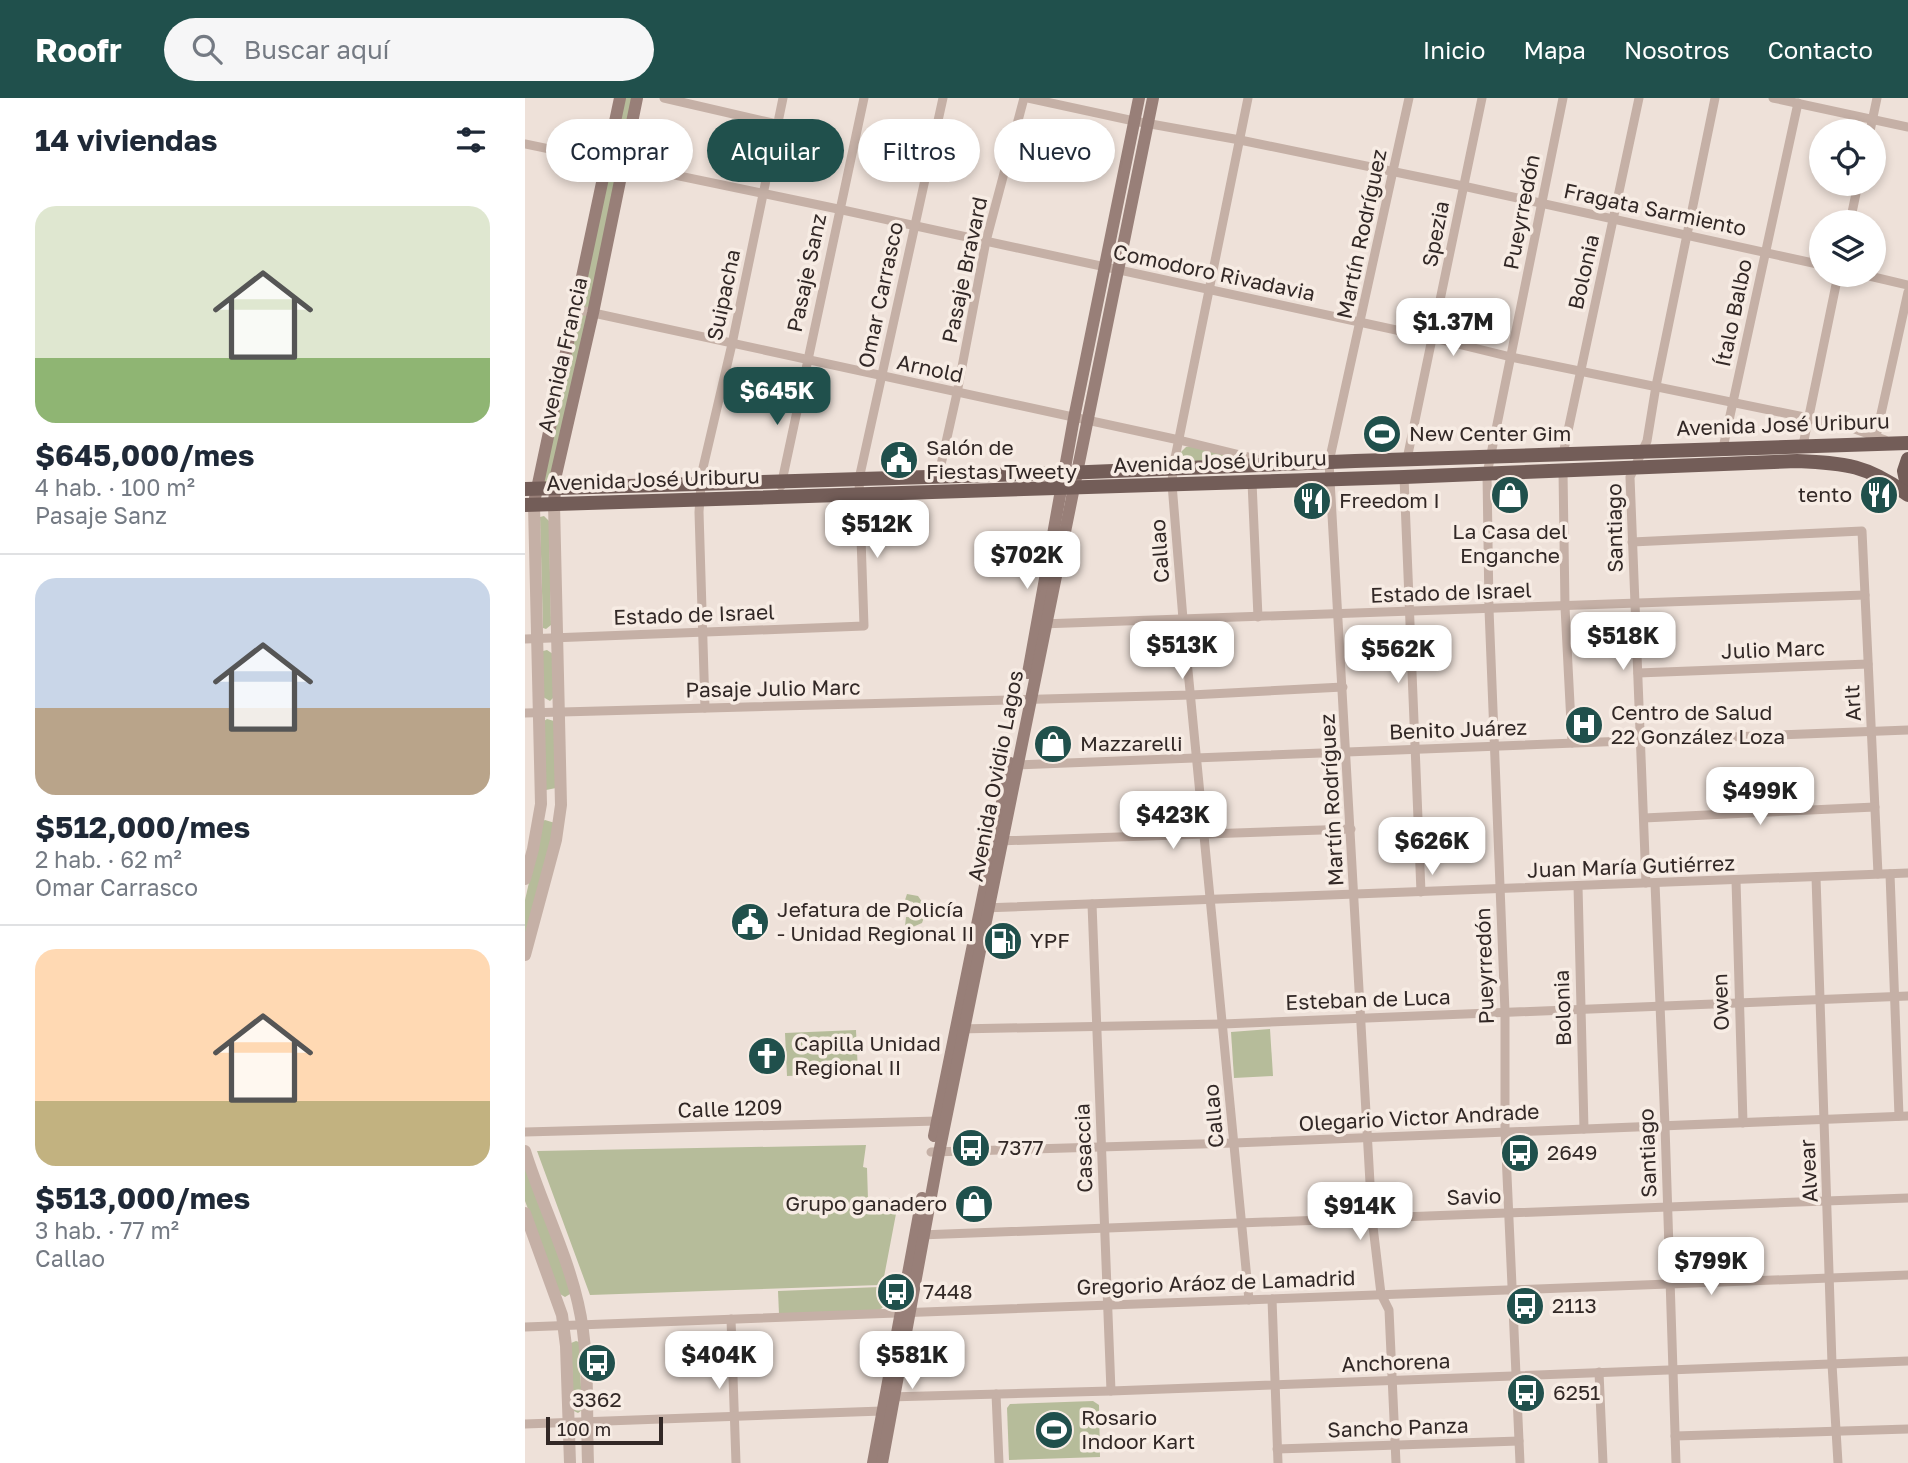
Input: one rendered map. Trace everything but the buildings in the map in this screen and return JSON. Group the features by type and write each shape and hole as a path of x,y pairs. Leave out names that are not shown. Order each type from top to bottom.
{"main road":[{"name":"Avenida Francia","path":"615,119 620,98"},
{"name":"Avenida Francia","path":"633,119 637,98"},
{"name":"Avenida Ovidio Lagos","path":"882,1463 889,1397 919,1235 1042,624 1080,420 1104,267 1139,98"},
{"name":"Avenida Ovidio Lagos","path":"1080,420 1118,271 1153,98"},
{"name":"Avenida Francia","path":"529,505 601,182"},
{"name":"Avenida Francia","path":"554,504 555,488 620,182"},
{"name":"Avenida José Uriburu","path":"529,505 935,492 1173,468 1876,440 1901,443"},
{"path":"1908,459 1905,471 1908,493"},
{"name":"Avenida José Uriburu","path":"531,489 938,477 1172,484 1797,461 1835,463 1874,472 1908,493"},
{"name":"Avenida Ovidio Lagos","path":"935,1152 937,1121 960,1029"},
{"name":"Avenida Ovidio Lagos","path":"873,1463 882,1411 889,1397"}],"street":[{"path":"664,98 755,119"},
{"name":"Suipacha","path":"778,119 783,98"},
{"name":"Pasaje Sanz","path":"781,497 781,481 864,98"},
{"name":"Omar Carrasco","path":"864,626 859,479 943,98"},
{"name":"Fragata Sarmiento","path":"1026,98 1463,186 1809,262"},
{"name":"Pasaje Bravard","path":"935,492 986,241 1026,98"},
{"name":"Callao","path":"1248,98 1207,290 1172,484 1203,835 1249,1300"},
{"name":"Martín Rodríguez","path":"1396,1463 1389,1310 1381,1294 1372,1218 1363,1018 1329,462 1409,98"},
{"name":"Spezia","path":"1407,459 1482,98"},
{"name":"Pueyrredón","path":"1520,1463 1506,1130 1505,1012 1489,609 1487,474 1563,98"},
{"name":"Bolonia","path":"1563,454 1639,98"},
{"name":"Santiago","path":"1676,1463 1660,1006 1644,818 1630,477 1647,441 1655,386 1715,98"},
{"path":"1773,98 1869,119"},
{"path":"1873,119 1877,98"},
{"name":"Ítalo Balbo","path":"1723,448 1798,103"},
{"path":"1886,123 1908,127"},
{"name":"Comodoro Rivadavia","path":"525,144 546,148"},
{"name":"Comodoro Rivadavia","path":"693,179 1360,322 1510,357 1809,418 1852,428 1876,440"},
{"name":"Suipacha","path":"705,708 701,484 765,182"},
{"path":"1886,280 1908,285"},
{"path":"1803,445 1836,287"},
{"path":"1876,440 1908,292"},
{"name":"Arnold","path":"575,309 1179,440 1277,464"},
{"path":"1563,471 1571,743"},
{"path":"1404,477 1421,892"},
{"path":"1252,482 1258,617"},
{"name":"Avenida Francia","path":"525,955 547,877 560,816 554,504"},
{"name":"Avenida Francia","path":"525,879 534,849 541,804 539,712 531,639 529,505"},
{"name":"Arlt","path":"1632,541 1862,531 1878,874"},
{"name":"Estado de Israel","path":"1042,624 1865,595"},
{"name":"Estado de Israel","path":"531,639 864,626"},
{"name":"Julio Marc","path":"1637,673 1868,664"},
{"name":"Pasaje Julio Marc","path":"525,713 1191,695 1343,687"},
{"name":"Benito Juárez","path":"1014,765 1908,730"},
{"path":"1644,818 1875,807"},
{"path":"998,841 1351,829"},
{"name":"Juan María Gutiérrez","path":"984,908 1908,873"},
{"path":"1890,874 1894,996 1903,1116"},
{"name":"Alvear","path":"1816,877 1832,1364 1838,1463"},
{"name":"Owen","path":"1736,880 1743,1123"},
{"name":"Bolonia","path":"1578,886 1584,1129"},
{"name":"Casaccia","path":"1092,904 1111,1391"},
{"name":"Esteban de Luca","path":"960,1029 1223,1024 1908,996"},
{"name":"Olegario Victor Andrade","path":"935,1152 1234,1143 1903,1116"},
{"name":"Calle 1209","path":"525,1132 937,1121"},
{"path":"525,1151 573,1283 582,1325 588,1463"},
{"name":"Savio","path":"919,1235 1908,1198"},
{"path":"525,1213 559,1302 563,1325 570,1463"},
{"name":"Gregorio Aráoz de Lamadrid","path":"525,1327 1908,1275"},
{"path":"1272,1298 1278,1463"},
{"path":"731,1319 736,1463"},
{"name":"Anchorena","path":"889,1397 1515,1377 1908,1361"},
{"path":"1599,1372 1603,1463"},
{"path":"996,1394 999,1463"},
{"path":"525,1423 882,1411"},
{"path":"1675,1436 1908,1429"},
{"name":"Sancho Panza","path":"1277,1449 1519,1441"}],"green space":[{"path":"620,98 637,98 633,119 615,119"},
{"path":"602,182 619,182 555,488 536,489"},
{"path":"1191,446 1239,457 1238,461 1186,462 1181,452"},
{"path":"544,516 549,521 551,625 546,629 543,628 540,517"},
{"path":"547,650 553,654 553,698 550,701 543,697 543,651"},
{"path":"544,721 554,721 556,788 546,790"},
{"path":"545,820 555,823 525,941 525,900"},
{"path":"907,894 918,896 927,909 922,923 908,929 905,926 906,917 913,917 913,902 905,900"},
{"path":"1270,1029 1273,1076 1234,1078 1231,1032"},
{"path":"856,1030 858,1073 787,1076 785,1033"},
{"path":"866,1145 863,1167 867,1168 868,1200 899,1198 884,1277 880,1285 590,1295 537,1151"},
{"path":"525,1164 570,1288 570,1294 565,1297 560,1294 525,1201"},
{"path":"880,1287 884,1306 880,1310 779,1314 778,1291"},
{"path":"579,1342 582,1410 578,1413 574,1411 571,1343"},
{"name":"Rosario Indoor Kart","path":"1093,1401 1099,1405 1100,1457 1009,1460 1007,1408 1010,1404"}],"place":[{"name":"New Center Gim","path":"1382,434"},
{"name":"Salón de Fiestas Tweety","path":"899,460"},
{"name":"La Casa del Enganche","path":"1510,495"},
{"name":"tento","path":"1879,495"},
{"name":"Freedom I","path":"1312,501"},
{"name":"Centro de Salud 22 González Loza","path":"1584,725"},
{"name":"Mazzarelli","path":"1053,744"},
{"name":"Jefatura de Policía - Unidad Regional II","path":"750,922"},
{"name":"YPF","path":"1003,941"},
{"name":"Capilla Unidad Regional II","path":"767,1056"},
{"name":"7377","path":"971,1148"},
{"name":"2649","path":"1520,1153"},
{"name":"Grupo ganadero","path":"974,1204"},
{"name":"7448","path":"896,1292"},
{"name":"2113","path":"1525,1306"},
{"name":"3362","path":"597,1363"},
{"name":"6251","path":"1526,1393"},
{"name":"Rosario Indoor Kart","path":"1054,1430"}]}
